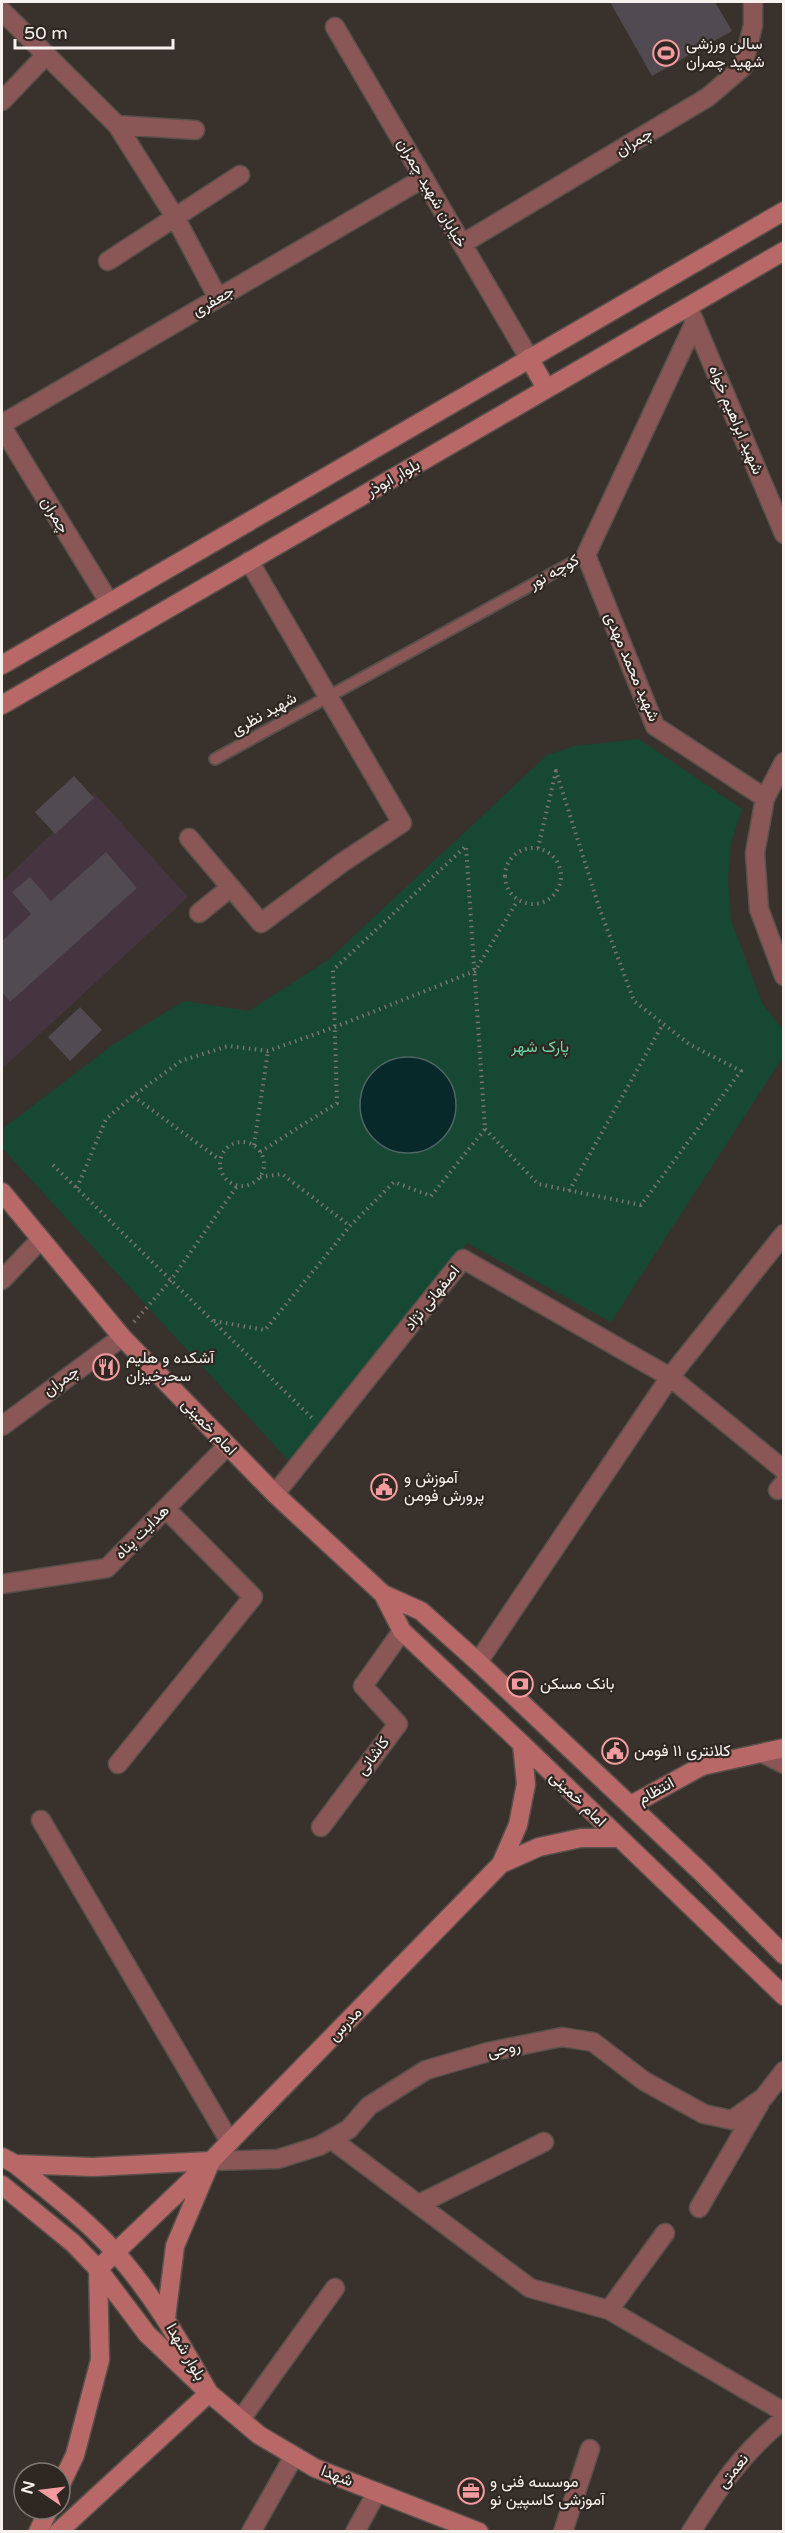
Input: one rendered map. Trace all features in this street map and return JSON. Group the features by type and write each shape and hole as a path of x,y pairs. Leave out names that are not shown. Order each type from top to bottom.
{"street":[{"name":"چمران","path":"462,244 708,97 743,67 753,25 753,2"},
{"path":"5,8 46,55 117,125 175,217 218,298"},
{"name":"خیابان شهید چمران","path":"335,27 529,358"},
{"path":"2,101 46,55"},
{"path":"117,125 195,130"},
{"path":"108,261 240,175"},
{"name":"جعفری","path":"2,426 424,178"},
{"path":"2,665 783,211"},
{"name":"بلوار ابوذر","path":"2,705 546,388 692,314 783,251"},
{"name":"شهید ابراهیم خواه","path":"692,314 776,495 783,534"},
{"name":"کوچه نور","path":"586,555 692,314"},
{"path":"529,358 546,388"},
{"name":"چمران","path":"2,426 109,602"},
{"name":"شهید محمد مهدی","path":"586,555 655,726 765,798"},
{"path":"189,838 261,924 343,862 402,823 249,561"},
{"path":"783,762 765,798 755,853 759,909 783,976"},
{"path":"199,913 230,888"},
{"name":"امام خمینی","path":"2,1192 39,1240 122,1337 274,1494 383,1594 421,1611 478,1662 631,1805 783,1955"},
{"path":"478,1662 670,1377 783,1234"},
{"path":"2,1280 39,1240"},
{"name":"اصفهانی نژاد","path":"274,1494 464,1259 670,1377"},
{"name":"چمران","path":"2,1426 122,1337"},
{"path":"670,1377 783,1470"},
{"name":"هدایت پناه","path":"2,1584 107,1568 227,1446"},
{"path":"118,1764 253,1597 166,1509"},
{"name":"امام خمینی","path":"383,1594 402,1631 783,1996"},
{"name":"کاشانی","path":"321,1827 398,1724 363,1686 402,1631"},
{"name":"مدرس","path":"98,2269 230,2142 501,1864 518,1825 526,1784 522,1744"},
{"name":"انتظام","path":"631,1805 702,1766 783,1748"},
{"path":"762,1753 783,1764"},
{"path":"41,1820 230,2142"},
{"path":"501,1864 539,1847 581,1838 620,1838"},
{"name":"روحی","path":"211,2161 278,2159 319,2146 349,2129 369,2106 426,2070 488,2052 562,2037 593,2042 644,2081 704,2114 732,2120 764,2097 783,2071"},
{"path":"699,2208 764,2097"},
{"path":"332,2139 530,2288 609,2310 783,2412"},
{"path":"419,2205 544,2142"},
{"path":"8,2160 93,2167 211,2161 175,2246 166,2318"},
{"name":"بلوار شهدا","path":"8,2160 89,2225 116,2253 166,2318 209,2393"},
{"name":"بلوار شهدا","path":"2,2185 73,2243 98,2269 147,2334 209,2393"},
{"path":"609,2310 665,2233"},
{"path":"72,2461 100,2360 98,2269"},
{"path":"241,2419 335,2288"},
{"path":"58,2532 209,2393"},
{"name":"شهدا","path":"209,2393 259,2435 315,2468 479,2532"},
{"name":"نعمتی","path":"691,2532 727,2475 763,2436 783,2419"},
{"path":"563,2532 590,2449"},
{"path":"250,2532 294,2456"},
{"path":"354,2532 377,2492"}],"lane":[{"name":"کوچه نور","path":"328,696 586,555"},
{"name":"شهید نظری","path":"215,759 328,696"}],"path":[{"path":"260,1152 337,1103 333,970 466,846 485,1129 538,1184 640,1205 741,1071 689,1044 634,1001 599,907 556,771 538,848"},
{"path":"527,848 538,848 549,852 557,861 561,871 561,881 556,891 549,899 540,903 518,900 506,882 505,872 509,861 517,853 527,848"},
{"path":"77,1188 106,1119 180,1061 228,1046 268,1051 475,971 518,900"},
{"path":"569,1191 663,1024"},
{"path":"254,1145 268,1051"},
{"path":"133,1096 220,1160 224,1176 237,1186"},
{"path":"214,1321 265,1329 350,1226 393,1182 431,1196 485,1129"},
{"path":"122,1337 171,1280 237,1186 254,1182 260,1176 263,1168 260,1152 254,1145 246,1142 229,1146 220,1160"},
{"path":"53,1165 325,1430"},
{"path":"260,1176 282,1174 350,1226"}],"shaded area":[{"path":"94,793 188,897 2,1069 2,882"}],"green space":[{"name":"پارک شهر","path":"639,739 742,809 731,843 728,880 731,920 762,1003 783,1030 783,1057 611,1322 467,1243 352,1390 288,1460 2,1148 2,1129 114,1044 184,1001 249,1011 328,960 547,755 575,746"}],"water":[{"path":"408,1057 426,1061 442,1071 452,1087 456,1105 452,1123 442,1139 426,1149 408,1153 390,1149 374,1139 364,1123 360,1105 364,1087 374,1071 390,1061"}],"building":[{"name":"سالن ورزشی شهید چمران","path":"610,2 715,2 732,31 652,76"},
{"path":"74,776 94,798 55,834 35,812"},
{"path":"106,852 137,888 10,1002 2,992 2,941 31,914 12,892 30,877 51,901"},
{"path":"80,1007 102,1030 70,1061 48,1037"}],"place":[{"name":"سالن ورزشی شهید چمران","path":"666,53"},
{"name":"آشکده و هلیم سحرخیزان","path":"106,1367"},
{"name":"آموزش و پرورش فومن","path":"384,1487"},
{"name":"بانک مسکن","path":"520,1684"},
{"name":"کلانتری ۱۱ فومن","path":"615,1751"},
{"name":"موسسه فنی و آموزشی کاسپین نو","path":"471,2491"}]}
